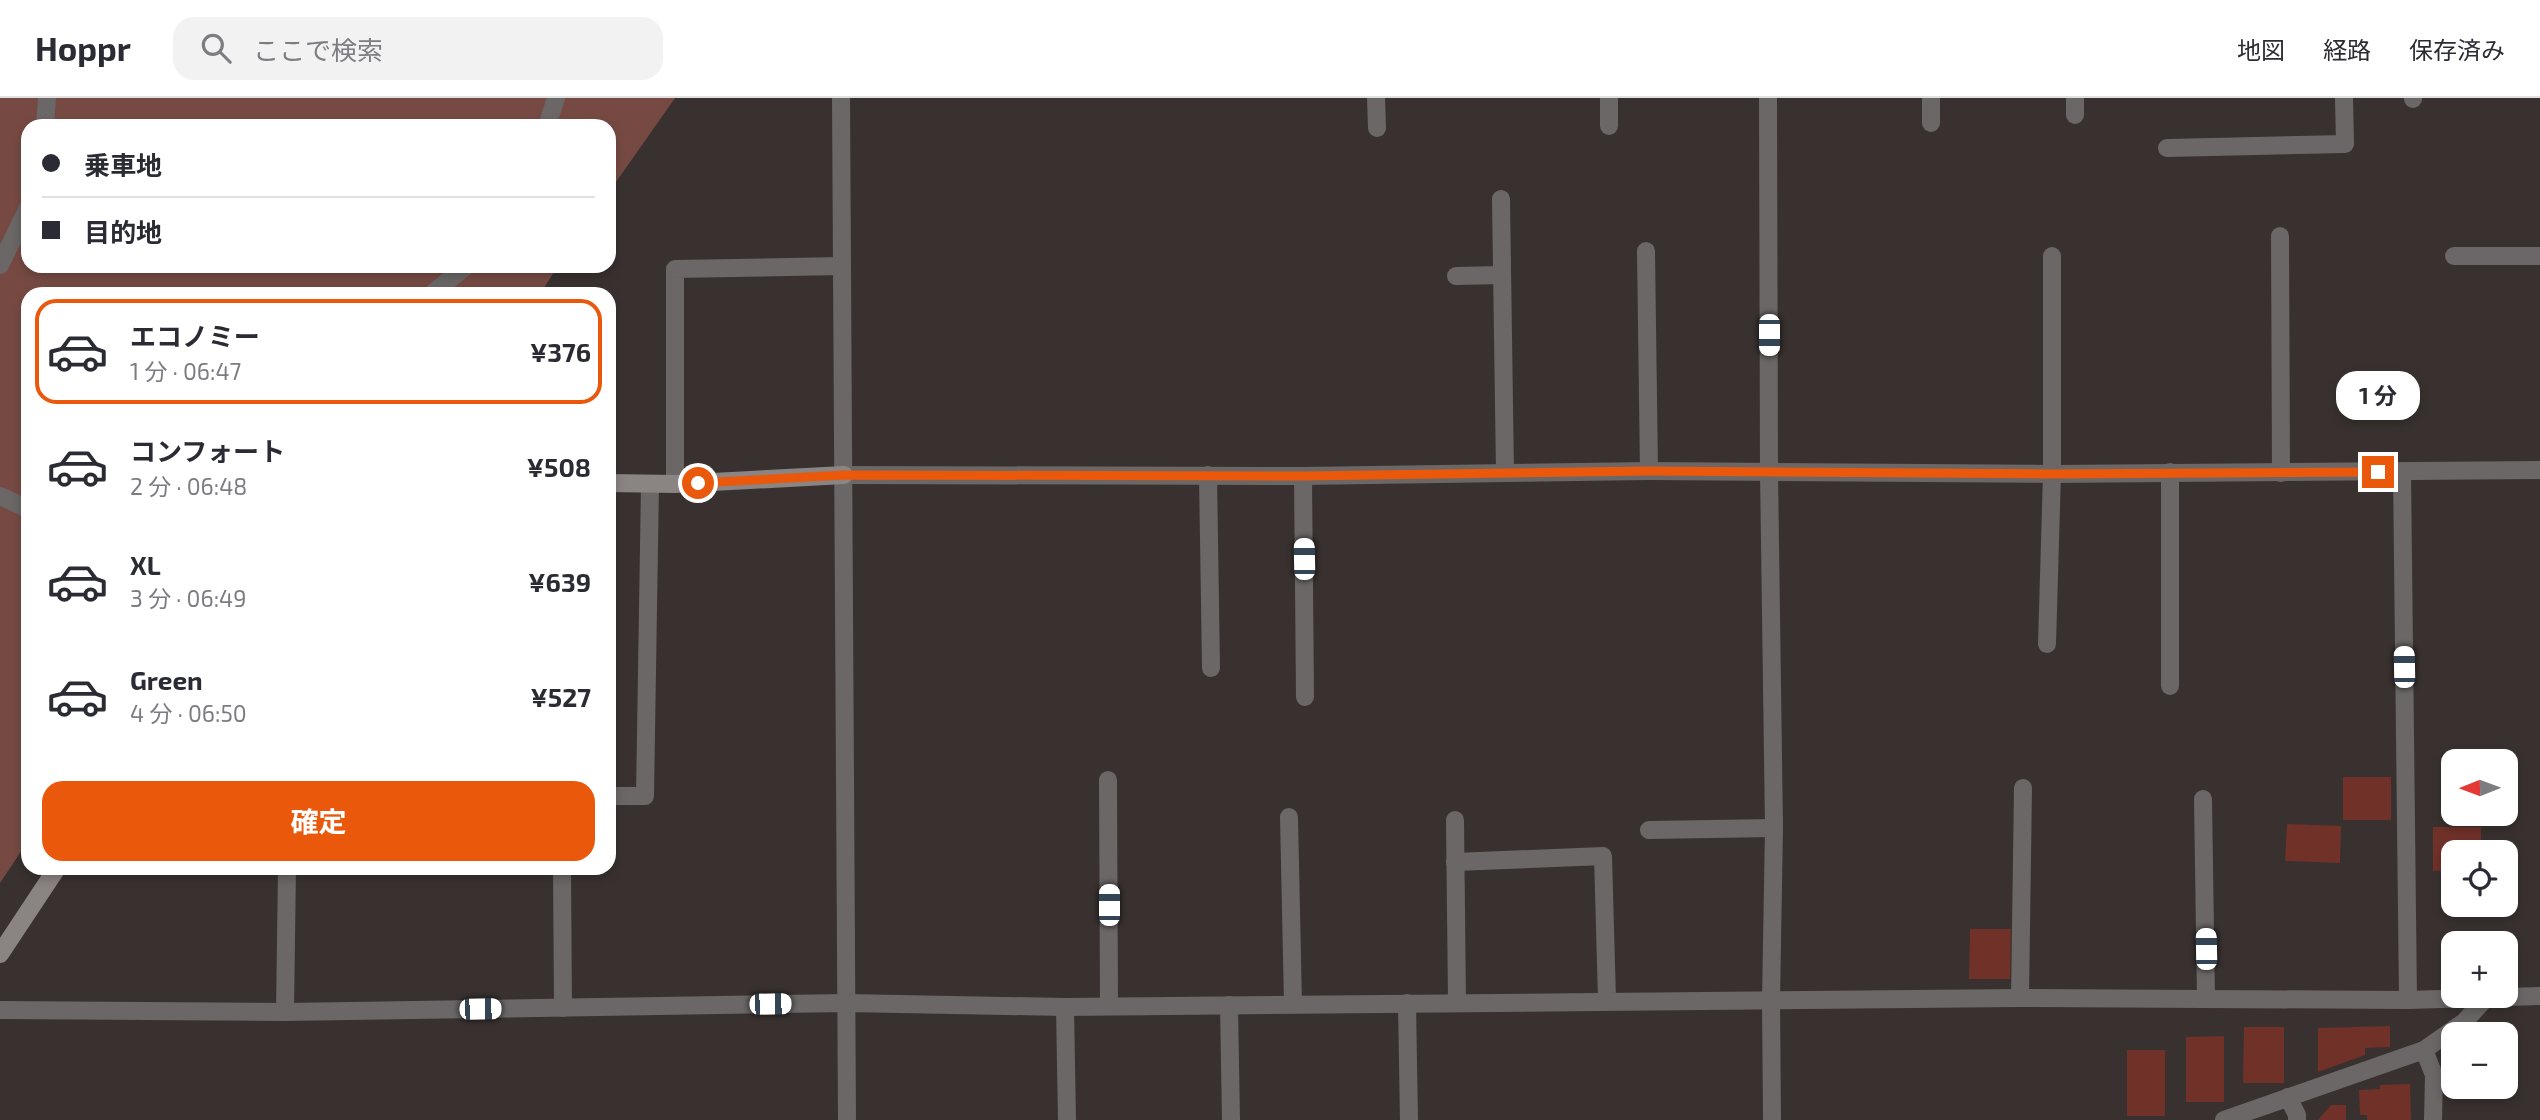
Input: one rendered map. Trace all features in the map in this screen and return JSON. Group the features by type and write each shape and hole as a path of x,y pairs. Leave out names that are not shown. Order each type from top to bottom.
{"street":[{"path":"46,119 47,98"},
{"path":"549,119 555,98"},
{"path":"842,98 847,1120"},
{"path":"1376,98 1377,128"},
{"path":"1609,98 1609,126"},
{"path":"1768,98 1774,828 1772,1120"},
{"path":"1931,98 1931,123"},
{"path":"2167,148 2345,144 2344,98"},
{"path":"1501,199 1505,473"},
{"path":"0,265 21,222"},
{"path":"2280,236 2281,473"},
{"path":"1646,251 1649,471"},
{"path":"2047,644 2052,474 2052,256"},
{"path":"2454,256 2540,256"},
{"path":"675,484 675,269 842,267"},
{"path":"440,287 458,273"},
{"path":"1455,276 1502,275"},
{"path":"616,483 675,484 844,475 1303,476 1649,471 2052,474 2540,470"},
{"path":"2170,472 2170,686"},
{"path":"2402,472 2408,1000"},
{"path":"1208,475 1211,668"},
{"path":"1303,476 1305,696"},
{"path":"616,796 645,796 650,484"},
{"path":"0,496 21,506"},
{"path":"1108,780 1109,1006"},
{"path":"2020,998 2023,788"},
{"path":"2203,799 2206,999"},
{"path":"1289,817 1293,1004"},
{"path":"1455,820 1457,1002"},
{"path":"1649,830 1774,828"},
{"path":"1455,862 1603,856 1607,1000"},
{"path":"0,954 53,875"},
{"path":"285,1012 287,875"},
{"path":"562,875 563,1008"},
{"path":"2518,997 2540,996"},
{"path":"0,1010 285,1012 847,1003 1065,1007 1607,1000 2441,999"},
{"path":"1407,1003 1409,1120"},
{"path":"1229,1005 1231,1120"},
{"path":"1065,1007 1067,1120"},
{"path":"2224,1120 2424,1050 2464,1022 2477,1008"},
{"path":"2424,1050 2434,1075 2433,1120"},
{"path":"2288,1097 2297,1120"}],"shaded area":[{"path":"0,98 675,98 616,182 616,119 21,119 21,273 554,273 544,287 21,287 21,852 0,883"}],"building":[{"path":"2343,777 2391,777 2391,820 2343,820"},
{"path":"2287,824 2341,826 2340,863 2285,861"},
{"path":"2433,827 2481,827 2481,840 2441,840 2441,871 2433,871"},
{"path":"1970,929 2011,929 2010,979 1969,979"},
{"path":"2390,1026 2390,1047 2365,1048 2365,1055 2318,1072 2318,1028"},
{"path":"2244,1027 2284,1027 2284,1083 2243,1083"},
{"path":"2224,1036 2224,1102 2186,1102 2186,1037"},
{"path":"2127,1050 2165,1050 2165,1116 2127,1116"},
{"path":"2410,1084 2411,1120 2367,1120 2367,1115 2360,1115 2359,1090 2380,1089 2380,1085"},
{"path":"2331,1105 2346,1105 2346,1120 2318,1120"}],"route":[{"path":"698,483 844,475 1303,476 1649,471 2052,474 2378,472"}]}
